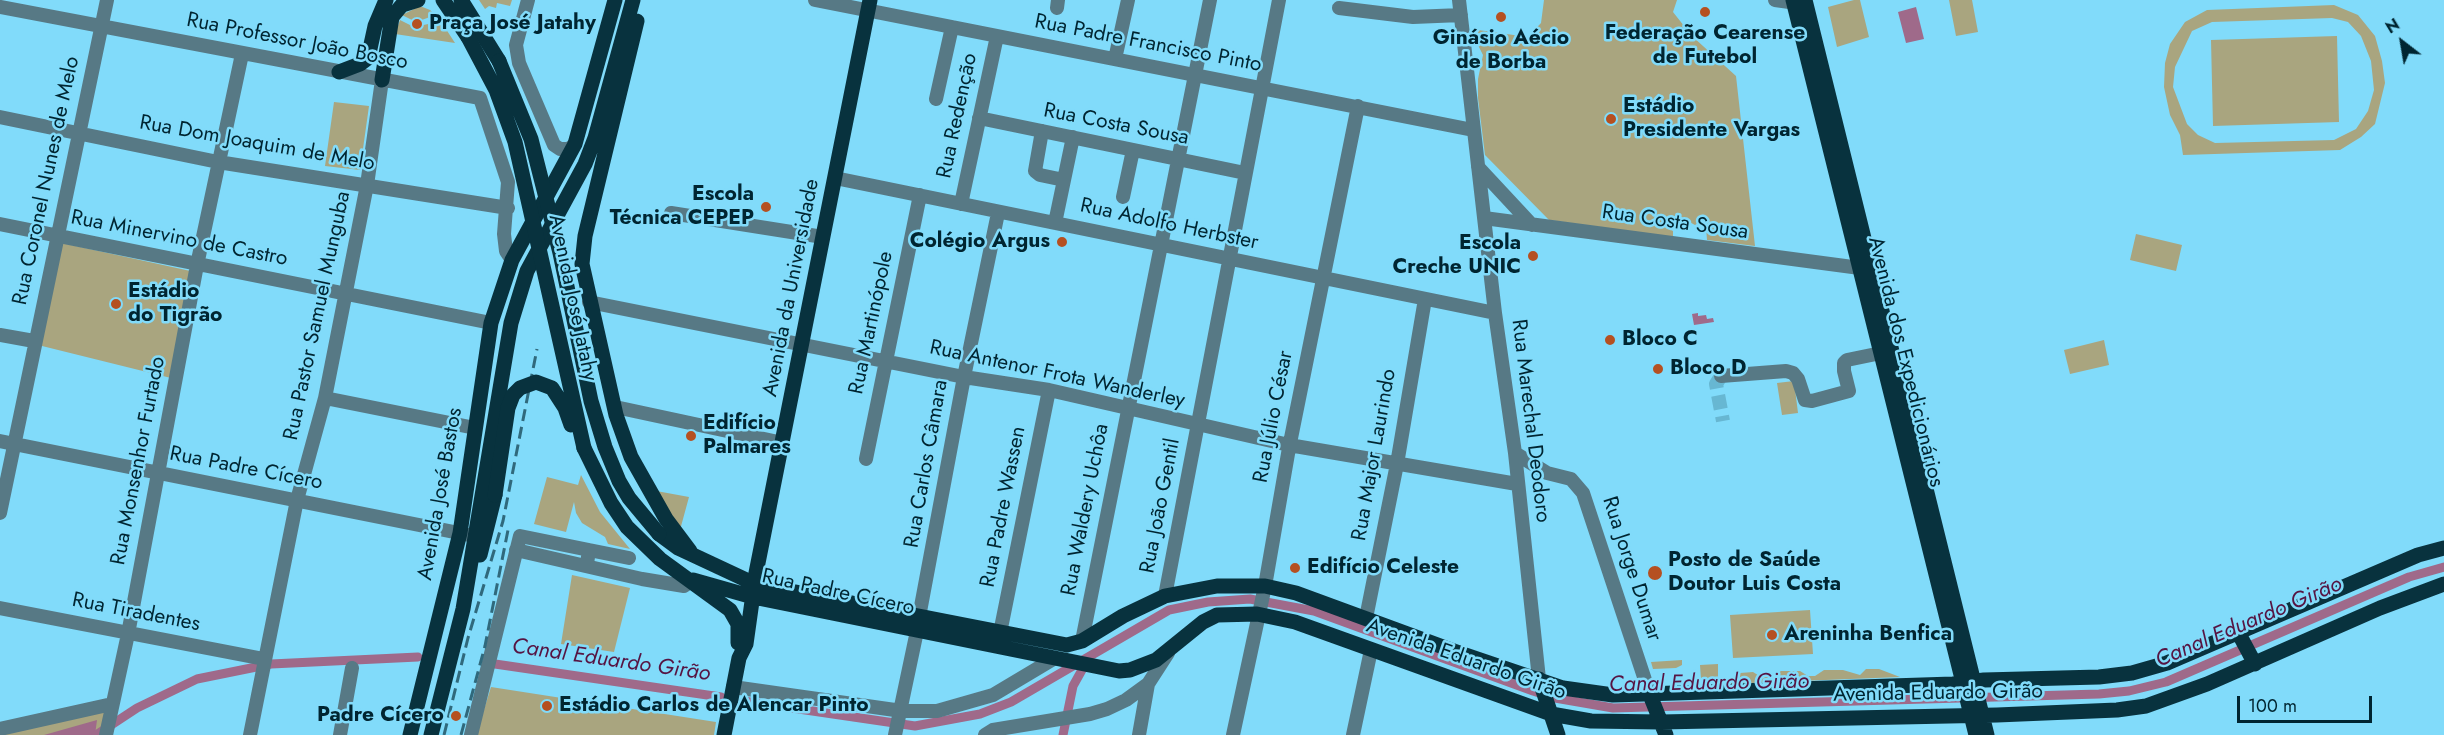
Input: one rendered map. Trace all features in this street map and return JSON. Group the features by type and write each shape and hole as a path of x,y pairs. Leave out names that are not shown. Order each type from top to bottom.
{"main road":[{"path":"339,72 360,64 368,58 375,26 386,0"},
{"path":"382,80 392,17 402,5 420,0 459,5"},
{"name":"Avenida José Bastos","path":"410,735 473,536 475,428 491,323 512,260 575,144 615,0"},
{"name":"Avenida José Bastos","path":"431,735 463,609 503,358 527,271 585,164 633,0"},
{"path":"642,0 582,250 589,302 616,415 631,457 666,519 692,554"},
{"name":"Avenida dos Expedicionários","path":"1799,2 1881,353 1918,475"},
{"name":"Avenida dos Expedicionários","path":"1799,2 1972,698 1976,735"},
{"name":"Avenida José Jatahy","path":"459,5 483,30 509,80 531,139 560,253 591,401 619,482 629,498 659,534 678,548 692,554"},
{"name":"Avenida José Jatahy","path":"459,5 468,37 496,90 515,142 584,448 611,503 645,546 726,605 735,617 739,633 739,658"},
{"name":"Avenida da Universidade","path":"739,658 746,644 801,345 869,5"},
{"path":"473,536 495,495 508,408 513,395 528,384 544,383 558,394 575,436 584,448"},
{"name":"Avenida Eduardo Girão","path":"1087,665 1130,670 1156,660 1211,617 1258,610 1371,650 1544,696 1563,688 1613,695 1658,713 1972,698 2132,673 2167,663 2240,636 2410,559 2444,548"},
{"name":"Rua Padre Cícero","path":"692,554 754,591"},
{"name":"Rua Padre Cícero","path":"693,580 918,624 1087,665"},
{"name":"Avenida Eduardo Girão","path":"1082,641 1123,616 1165,596 1217,586 1264,589 1296,593 1366,618 1544,696 1591,721 1658,713 1972,698 2117,710 2146,706 2380,608 2444,584"},
{"name":"Rua Padre Cícero","path":"918,624 1000,633 1067,645 1082,641"},
{"path":"2240,636 2254,662"},
{"path":"724,735 739,658"},
{"path":"1544,696 1558,735"},
{"name":"Avenida dos Expedicionários","path":"1972,698 1987,735"}],"street":[{"name":"Rua Coronel Nunes de Melo","path":"0,513 7,443 34,341 107,0"},
{"path":"528,0 516,45 519,63 554,145 560,149 568,149 575,144"},
{"name":"Rua Padre Francisco Pinto","path":"815,0 869,5 952,27 1473,130"},
{"path":"1115,59 1128,0"},
{"name":"Rua Waldery Uchôa","path":"1082,641 1176,158 1210,0"},
{"name":"Rua João Gentil","path":"1165,596 1279,0"},
{"name":"Rua Marechal Deodoro","path":"1459,0 1495,314 1515,453 1544,696"},
{"path":"1775,0 1799,2"},
{"name":"Rua Professor João Bosco","path":"0,7 480,98 508,182 508,208"},
{"path":"1339,8 1413,17 1461,15"},
{"path":"936,99 952,27"},
{"name":"Rua Redenção","path":"961,204 997,36"},
{"name":"Rua Monsenhor Furtado","path":"107,728 128,634 197,265 242,54"},
{"name":"Rua Pastor Samuel Munguba","path":"250,735 297,500 325,398 367,185 382,80"},
{"name":"Rua Júlio César","path":"1233,735 1264,589 1289,445 1358,106"},
{"name":"Rua Dom Joaquim de Melo","path":"0,117 218,162 508,208"},
{"name":"Rua Costa Sousa","path":"980,118 1245,173"},
{"path":"1042,131 1035,171 1040,175 1064,180"},
{"path":"1055,223 1073,137"},
{"path":"1123,197 1133,150"},
{"path":"1478,167 1532,225"},
{"name":"Rua Adolfo Herbster","path":"835,178 1495,314"},
{"name":"Rua Martinópole","path":"866,459 920,195"},
{"path":"508,208 504,234 506,251 512,260"},
{"path":"671,213 823,237"},
{"name":"Rua Carlos Câmara","path":"896,734 964,377 998,213"},
{"name":"Rua Costa Sousa","path":"1484,218 1860,268"},
{"name":"Rua Minervino de Castro","path":"0,224 491,323"},
{"name":"Rua Major Laurindo","path":"1366,618 1425,299"},
{"name":"Rua Antenor Frota Wanderley","path":"589,302 964,377 1049,390 1197,426 1289,445 1517,484"},
{"path":"0,335 34,341"},
{"path":"1721,376 1786,371 1798,379 1805,400 1812,401 1849,391 1844,371 1844,363 1847,360 1881,353"},
{"name":"Rua Padre Wassen","path":"1000,633 1049,390"},
{"path":"325,398 475,428"},
{"path":"620,408 783,443"},
{"name":"Rua Padre Cícero","path":"7,443 473,536"},
{"name":"Rua Jorge Dumar","path":"1515,453 1546,472 1571,479 1584,493 1658,713"},
{"path":"1517,484 1527,475 1546,472"},
{"path":"471,735 520,536 629,558"},
{"name":"Rua Padre Cícero","path":"516,550 586,564 642,579 684,586 693,580"},
{"path":"586,564 589,550"},
{"name":"Rua Tiradentes","path":"0,608 128,634 262,666"},
{"path":"1353,735 1371,650"},
{"path":"986,734 1107,709 1126,700 1148,684 1168,652"},
{"path":"733,687 901,713 949,709 993,695 1060,659"},
{"path":"340,735 352,668"},
{"path":"1139,735 1148,684"},
{"path":"0,729 112,704"}],"shaded area":[{"path":"479,0 512,0 510,6 497,3 496,8 489,6 485,9"},
{"name":"Estádio Presidente Vargas","path":"1544,0 1677,0 1673,12 1692,36 1736,76 1755,246 1707,240 1706,227 1698,223 1695,225 1682,218 1668,222 1665,218 1660,224 1673,231 1673,237 1549,220 1485,155 1478,98 1478,79 1483,55 1476,41 1478,30 1528,37 1541,23"},
{"path":"1860,0 1869,37 1837,47 1828,7"},
{"path":"1949,0 1972,0 1978,32 1956,36"},
{"path":"2334,5 2358,15 2375,36 2382,61 2385,83 2375,124 2361,137 2340,150 2183,155 2180,135 2170,115 2164,87 2165,63 2170,44 2185,22 2207,10","holes":["2332,18 2348,22 2361,36 2371,61 2374,90 2368,111 2356,129 2334,140 2215,143 2198,135 2187,124 2173,87 2175,67 2192,31 2212,22"]},
{"path":"420,6 430,10 439,18 430,17 416,22 402,15"},
{"path":"1916,7 1924,39 1906,43 1898,12"},
{"path":"400,20 414,27 433,23 444,26 455,43 395,34"},
{"path":"2337,36 2339,122 2213,126 2211,40"},
{"path":"334,102 369,106 360,170 325,166"},
{"path":"2136,234 2182,245 2176,271 2130,260"},
{"name":"Estádio do Tigrão","path":"62,243 195,272 171,378 38,345"},
{"path":"1698,313 1698,316 1706,315 1707,319 1713,318 1714,322 1694,325 1692,314"},
{"path":"2104,340 2109,365 2070,374 2064,350"},
{"path":"1794,381 1798,413 1782,415 1777,383"},
{"path":"581,475 600,512 630,549 608,544 605,537 582,523 576,513 574,502 566,532 534,524 547,477 578,485"},
{"path":"651,490 689,497 680,530"},
{"path":"572,575 630,588 614,652 561,644"},
{"name":"Areninha Benfica","path":"1810,610 1813,654 1733,658 1730,615"},
{"path":"1682,660 1682,665 1676,668 1653,669 1651,662"},
{"path":"1718,664 1718,678 1701,679 1700,665"},
{"path":"1866,669 1879,669 1900,677 1726,684 1740,673 1753,672 1761,677 1772,677 1781,671 1800,671 1808,676 1815,676 1824,670 1843,670 1860,675"},
{"name":"Estádio Carlos de Alencar Pinto","path":"491,687 716,722 714,735 476,735"},
{"path":"107,708 101,735 0,735"},
{"path":"97,720 95,735 44,735"}],"waterway":[{"name":"Canal Eduardo Girão","path":"744,701 915,726 980,714 1011,702 1169,610 1208,602 1250,599 1314,611 1555,698 1613,708 2099,694 2129,691 2166,682 2409,577 2444,567"},
{"path":"96,735 137,708 197,679 271,664 418,657"},
{"path":"1063,735 1073,686 1087,661"},
{"name":"Canal Eduardo Girão","path":"495,664 721,697"}],"tunnel":[{"path":"1721,376 1716,384 1723,421"}],"railway":[{"path":"444,735 468,638 503,521 537,349"},
{"path":"461,735 485,646 508,530"}],"place":[{"name":"Federação Cearense de Futebol","path":"1705,12"},
{"name":"Ginásio Aécio de Borba","path":"1501,17"},
{"name":"Praça José Jatahy","path":"417,24"},
{"name":"Estádio Presidente Vargas","path":"1611,119"},
{"name":"Escola Técnica CEPEP","path":"766,207"},
{"name":"Colégio Argus","path":"1062,242"},
{"name":"Escola Creche UNIC","path":"1533,256"},
{"name":"Estádio do Tigrão","path":"116,304"},
{"name":"Bloco C","path":"1610,340"},
{"name":"Bloco D","path":"1658,369"},
{"name":"Edifício Palmares","path":"691,436"},
{"name":"Edifício Celeste","path":"1295,568"},
{"name":"Posto de Saúde Doutor Luis Costa","path":"1655,573"},
{"name":"Areninha Benfica","path":"1772,635"},
{"name":"Estádio Carlos de Alencar Pinto","path":"547,706"},
{"name":"Padre Cícero","path":"456,716"}]}
